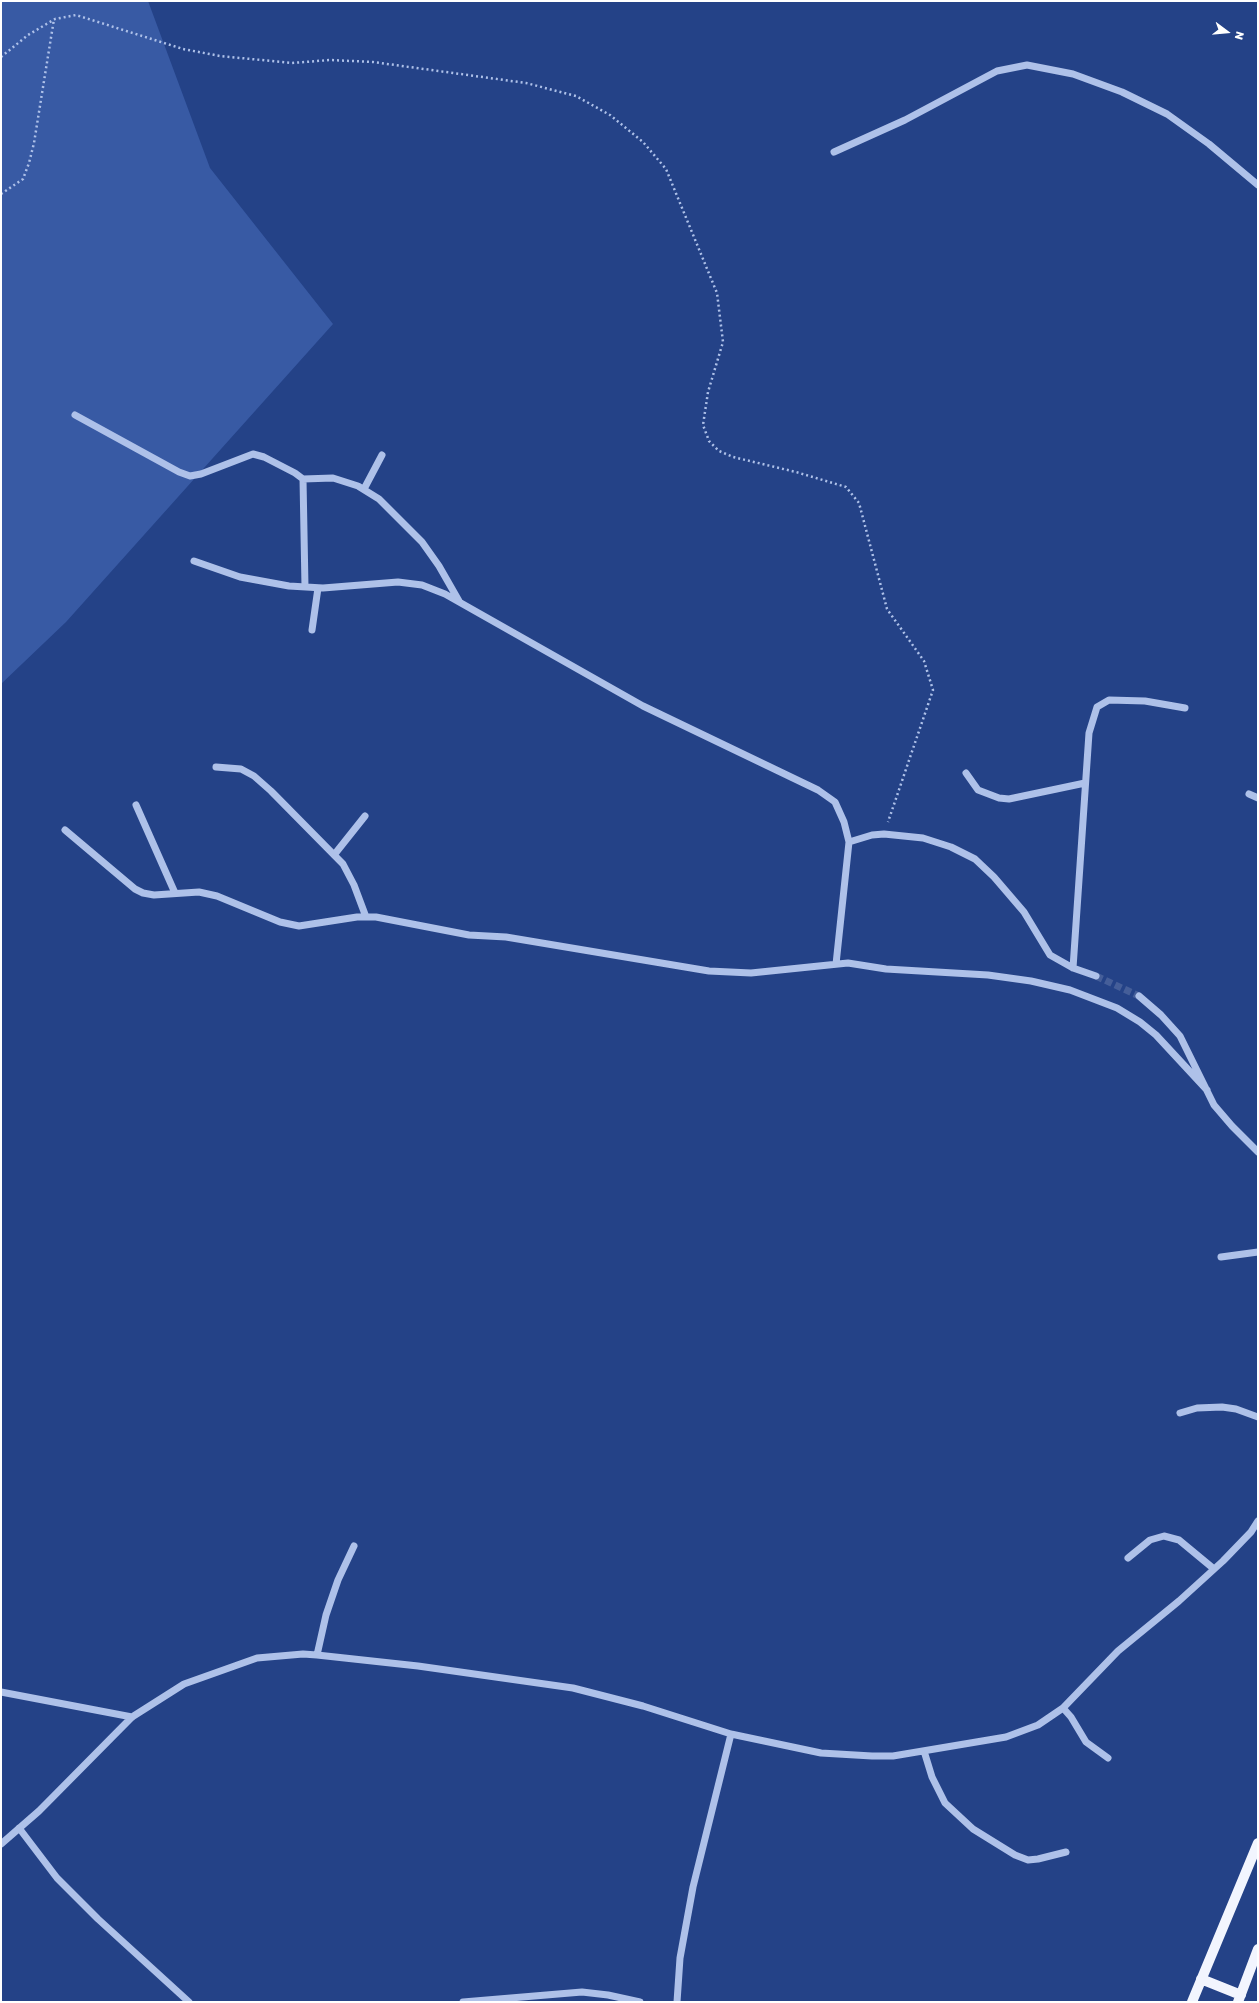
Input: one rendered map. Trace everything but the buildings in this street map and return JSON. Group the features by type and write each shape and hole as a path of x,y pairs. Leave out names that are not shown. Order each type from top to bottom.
{"main road":[{"path":"1192,2002 1258,1843"},
{"path":"1202,1979 1240,1998 1258,1949"}],"street":[{"path":"834,152 905,120 997,71 1027,65 1073,74 1122,92 1167,114 1209,144 1258,185"},
{"path":"75,415 179,472 190,476 201,474 253,454 264,457 295,473 303,479 333,478 358,486 379,498 422,542 439,566 460,602"},
{"path":"364,489 382,455"},
{"path":"303,479 305,587"},
{"path":"194,561 240,576 289,586 318,588 398,582 422,585 460,602 643,706 818,790 835,802 844,822 849,842 836,964"},
{"path":"312,630 318,588"},
{"path":"1073,968 1089,733 1097,707 1109,700 1145,701 1185,708"},
{"path":"216,767 241,769 254,776 334,855 343,864 354,884 366,917"},
{"path":"966,772 978,790 999,798 1009,799 1085,783"},
{"path":"1249,794 1258,798"},
{"path":"136,805 175,893"},
{"path":"334,855 365,816"},
{"path":"65,830 135,889 143,894 154,895 198,892 217,896 280,922 299,926 376,917 469,935 506,937 709,971 751,973 848,964 886,969 988,976 1031,981 1070,990 1117,1008 1140,1022 1156,1035 1207,1090"},
{"path":"849,842 872,835 884,834 922,838 952,847 975,859 994,877 1024,912 1050,955 1073,968 1096,976"},
{"path":"1139,996 1161,1014 1180,1036 1214,1105 1232,1126 1258,1152"},
{"path":"1221,1257 1258,1252"},
{"path":"1180,1413 1197,1408 1222,1407 1236,1409 1258,1417"},
{"path":"2,1842 39,1811 132,1718 184,1684 257,1658 303,1654 317,1655 418,1666 573,1688 643,1706 731,1734 821,1753 893,1756 1006,1737 1038,1725 1063,1708 1118,1651 1179,1601 1214,1569 1251,1532 1258,1521"},
{"path":"1128,1558 1150,1540 1164,1536 1178,1540 1214,1569"},
{"path":"317,1655 326,1615 338,1580 354,1546"},
{"path":"1,1692 132,1718"},
{"path":"1063,1708 1072,1717 1081,1736 1108,1758"},
{"path":"677,2002 680,1958 693,1887 731,1734"},
{"path":"924,1751 932,1777 945,1803 973,1829 1015,1855 1028,1860 1066,1852"},
{"path":"19,1828 57,1878 103,1924 189,2002"},
{"path":"463,2002 582,1992 608,1995 640,2002"}],"path":[{"path":"1,57 28,35 54,19 76,15 184,49 220,56 292,63 330,60 373,62 526,83 576,96 610,115 644,142 666,169 717,293 723,342 708,392 703,425 709,441 719,451 734,457 796,472 846,487 859,503 888,609 924,661 933,690 884,834"},
{"path":"1,194 23,179 29,163 34,143 54,19"}],"shaded area":[{"path":"1,1 148,1 210,168 333,324 66,622 1,684"}],"tunnel":[{"path":"1096,976 1139,996"}]}
